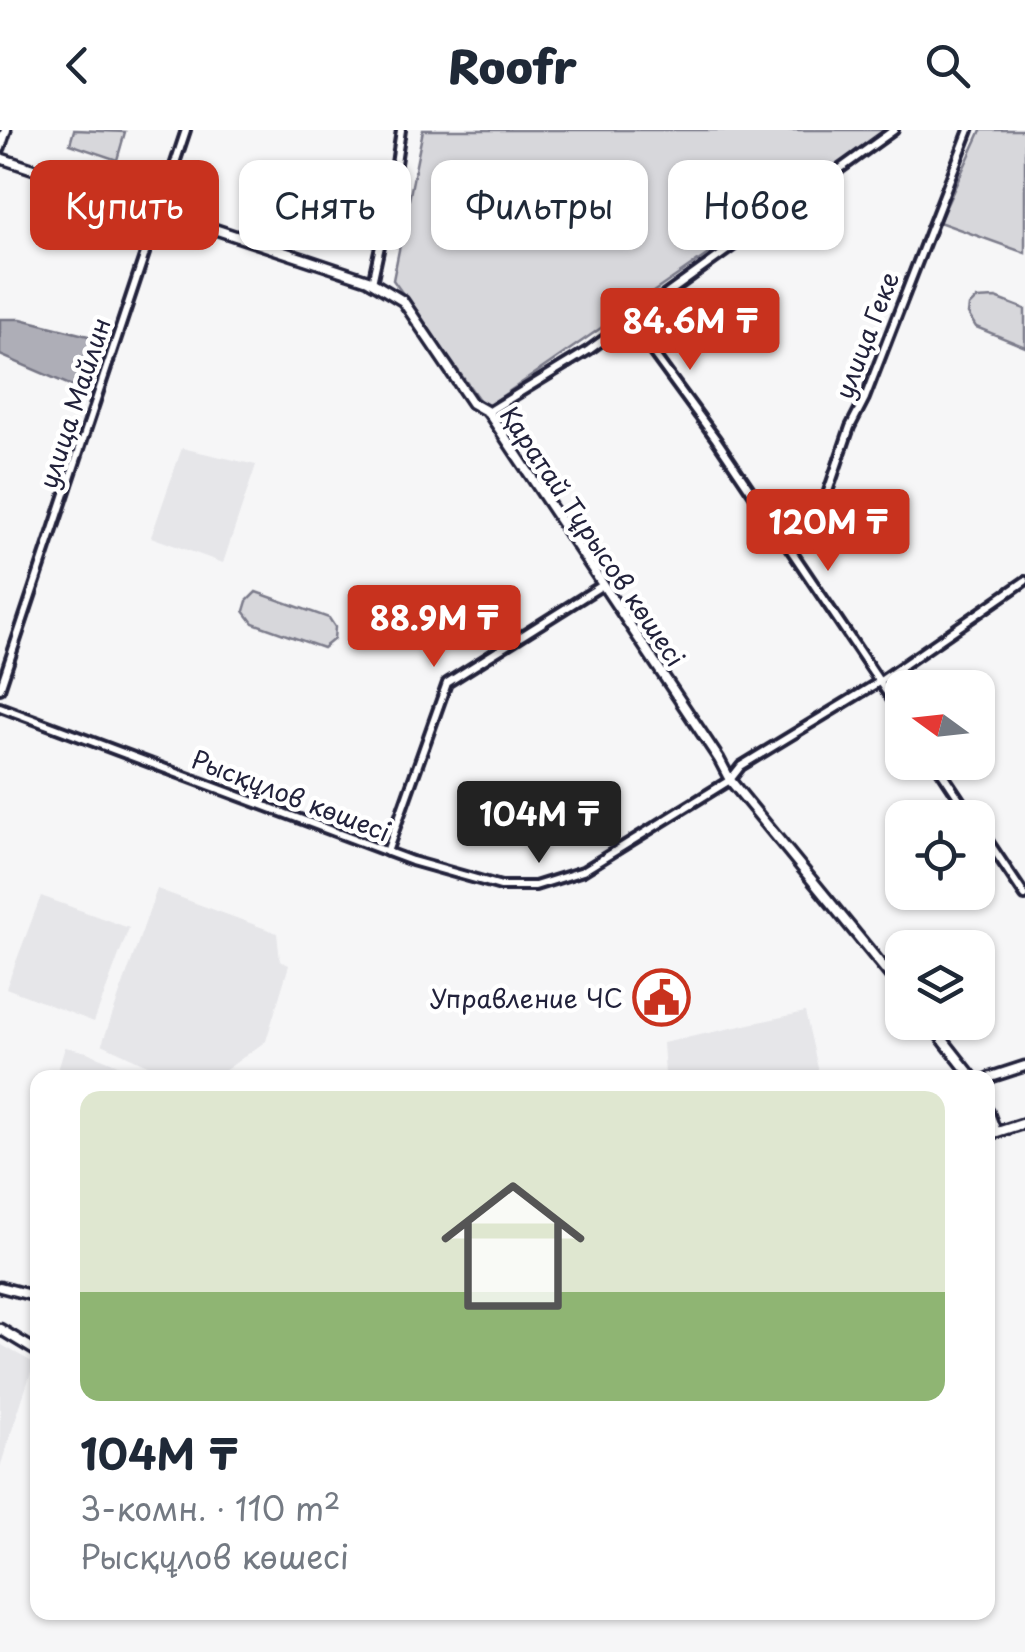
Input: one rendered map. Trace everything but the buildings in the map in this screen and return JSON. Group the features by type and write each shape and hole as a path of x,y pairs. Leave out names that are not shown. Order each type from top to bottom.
{"main road":[{"path":"0,148 6,130"},
{"name":"Қаратай Тұрысов көшесі","path":"0,158 30,168"},
{"name":"Қаратай Тұрысов көшесі","path":"219,230 372,282 402,301 472,402 488,412 601,586 720,758 730,780 885,969"},
{"path":"942,1040 967,1070"},
{"path":"995,1076 1025,1066"},
{"path":"995,1132 1025,1123"},
{"path":"0,1286 30,1295"},
{"path":"0,1329 30,1347"}],"street":[{"name":"улица Майлин","path":"175,160 186,130"},
{"path":"372,282 401,130"},
{"path":"488,412 589,350 894,130"},
{"name":"улица Геке","path":"784,541 817,520 821,512 850,427 865,398 969,130"},
{"name":"улица Майлин","path":"0,689 145,250"},
{"path":"629,320 716,439 885,691"},
{"name":"Рысқұлов көшесі","path":"0,707 387,852 472,880 501,886 535,886 602,861 730,780 741,766 879,682 1025,581"},
{"path":"387,852 448,682 601,586"},
{"path":"995,851 1025,896"}],"shaded area":[{"path":"74,130 125,132 117,160 70,144"},
{"path":"423,130 888,130 844,160 668,160 668,250 714,250 485,408 393,280 399,250 411,250 411,190"},
{"path":"981,130 1025,130 1025,253 939,222"},
{"path":"996,298 1025,309 1025,347 976,327 968,314 976,299"},
{"path":"0,319 21,319 108,341 93,395 0,355"},
{"path":"182,448 256,465 223,563 151,537"},
{"path":"256,592 329,618 335,627 334,639 323,648 253,623 244,611"},
{"path":"157,889 277,933 280,961 289,965 266,1041 226,1070 158,1070 102,1044"},
{"path":"41,896 129,928 94,1022 6,988"},
{"path":"805,1012 818,1070 665,1070 663,1043"},
{"path":"65,1047 129,1070 58,1070"},
{"path":"0,1344 30,1361 30,1375 0,1467"}],"place":[{"name":"Управление ЧС","path":"662,998"}]}
